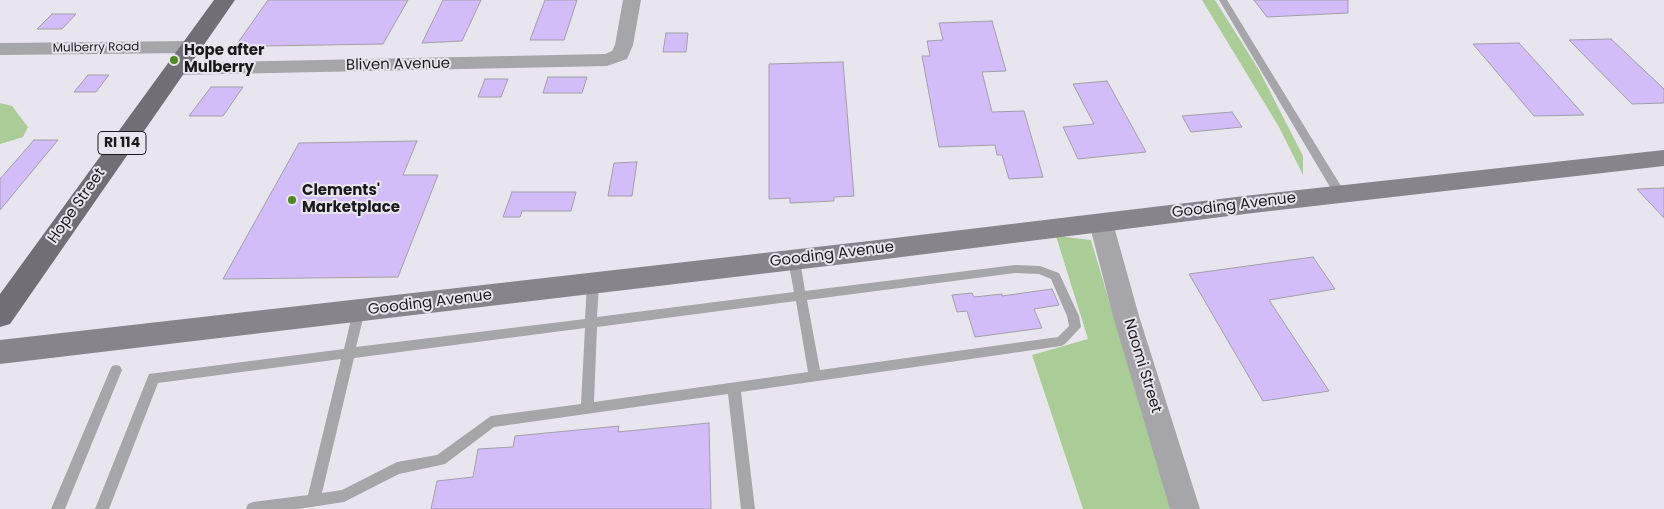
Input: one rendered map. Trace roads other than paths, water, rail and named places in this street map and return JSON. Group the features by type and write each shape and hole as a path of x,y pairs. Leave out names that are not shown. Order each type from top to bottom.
{"main road":[{"name":"Hope Street","path":"0,316 10,289 176,69 225,0"},
{"name":"Gooding Avenue","path":"0,352 794,260 1340,194 1664,158"}],"street":[{"name":"Bliven Avenue","path":"176,69 601,60 620,55 624,45 632,0"},
{"name":"Mulberry Road","path":"0,50 191,47"},
{"name":"Naomi Street","path":"1101,223 1126,316 1185,509"}],"lane":[{"path":"1223,0 1340,194"},
{"path":"794,260 814,376"},
{"path":"102,509 153,378 1015,269 1040,270 1055,276 1073,316 1075,327 1061,341 491,422 440,460 397,468 344,496 254,509"},
{"path":"587,409 593,283"},
{"path":"313,501 359,311"},
{"path":"58,509 116,370"},
{"path":"734,388 748,509"}],"place":[{"name":"Hope after Mulberry","path":"174,60"},
{"name":"Clements' Marketplace","path":"292,200"}]}
